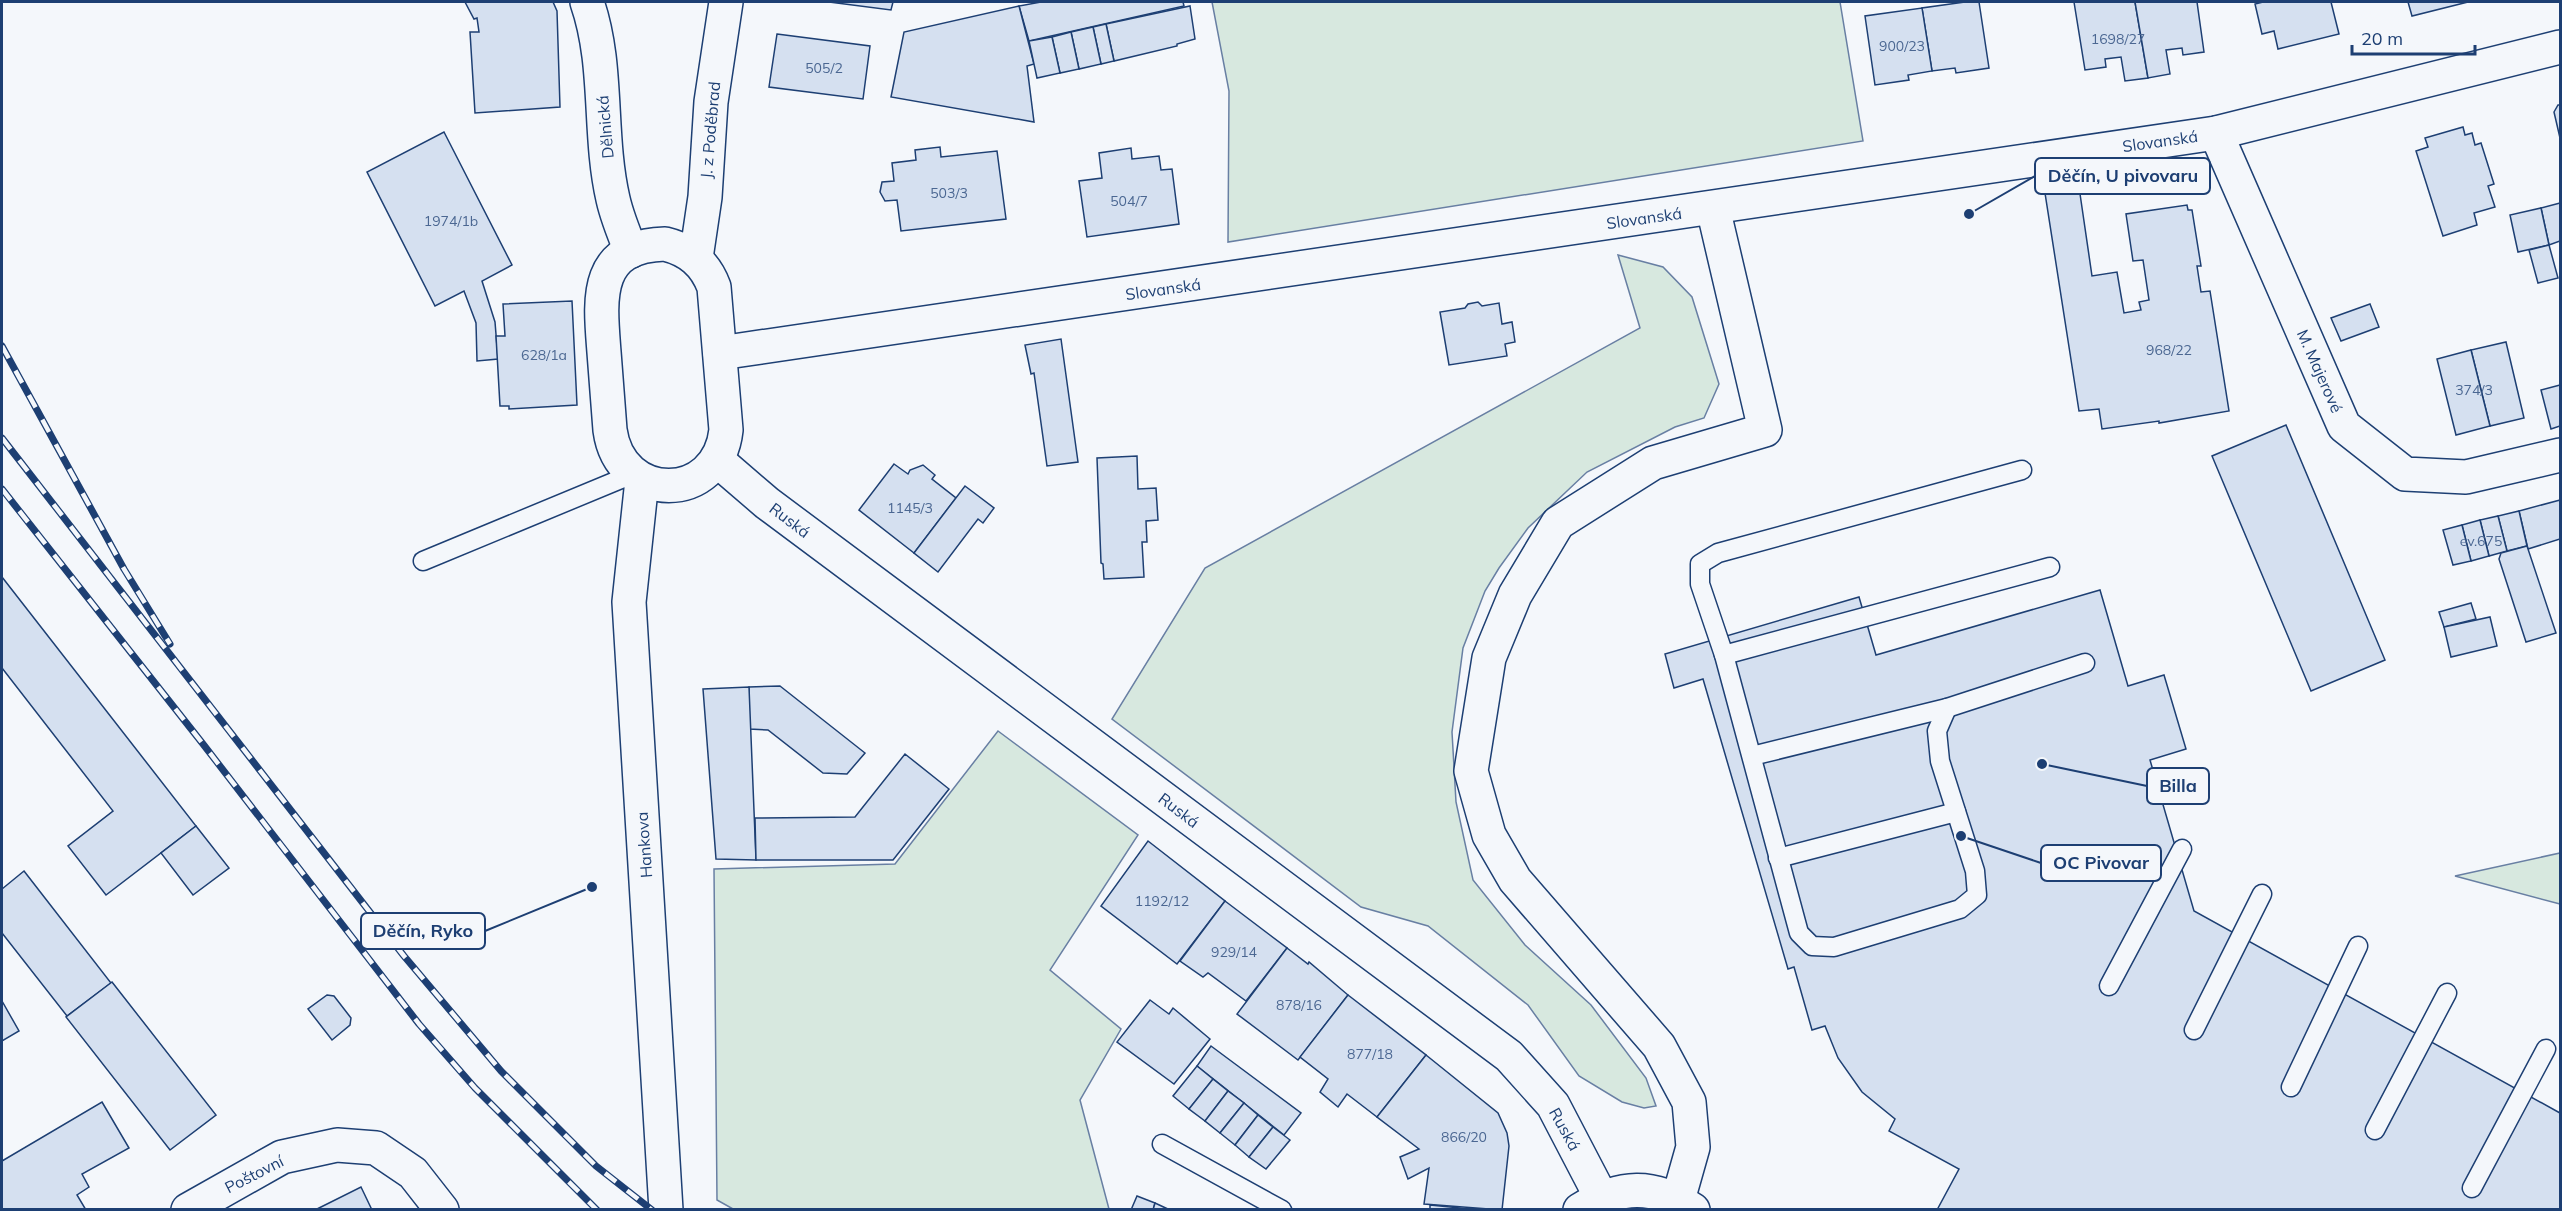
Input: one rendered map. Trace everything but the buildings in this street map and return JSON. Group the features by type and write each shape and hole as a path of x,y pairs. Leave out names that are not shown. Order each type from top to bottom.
{"street":[{"name":"Dělnická","path":"587,2 598,46 612,198 632,251"},
{"name":"J. z Poděbrad","path":"696,258 705,197 711,102 726,2"},
{"name":"Slovanská","path":"720,353 2216,133 2560,46"},
{"name":"M. Majerové","path":"2216,133 2344,426 2405,474 2466,477 2560,455"},
{"path":"1591,1203 1626,1191 1653,1191 1685,1204 1693,1147 1689,1102 1659,1046 1515,880 1489,835 1471,771 1489,658 1515,595 1558,523 1653,463 1765,430 1713,208"},
{"path":"665,244 696,258 704,266 714,287 726,430 722,451 717,460 702,475 683,484 662,486 638,477 619,459 611,440 600,307 603,285 607,275 622,257 642,246 665,244"},
{"name":"Ruská","path":"717,460 767,503 1509,1056 1553,1105 1591,1203"},
{"name":"Hankova","path":"638,477 629,602 666,1209"},
{"name":"Poštovní","path":"188,1209 282,1157 337,1145 376,1148 413,1173 442,1209"}],"lane":[{"path":"1947,708 1938,731 1940,761 1975,871 1977,895 1960,909 1834,947 1812,946 1799,933 1724,655 1700,584 1700,564 1718,553 2022,470"},
{"path":"423,561 638,477"},
{"path":"1724,655 2050,567"},
{"path":"1752,756 1947,708 2085,663"},
{"path":"1778,858 1956,812"},
{"path":"2109,986 2182,849"},
{"path":"2194,1030 2262,894"},
{"path":"2291,1087 2358,946"},
{"path":"2376,1130 2447,993"},
{"path":"2472,1188 2546,1049"},
{"path":"1162,1144 1282,1209"}],"shaded area":[{"path":"1212,2 1840,2 1863,141 1228,242 1229,91"},
{"path":"1618,255 1663,267 1692,297 1719,384 1704,418 1675,427 1587,472 1528,528 1485,591 1463,648 1452,732 1456,802 1473,880 1525,945 1591,1005 1646,1078 1656,1106 1644,1108 1622,1102 1579,1076 1528,1005 1428,926 1361,907 1112,719 1205,568 1640,328"},
{"path":"998,731 1138,835 1050,970 1121,1029 1080,1100 1109,1209 733,1209 717,1200 714,869 895,864"},
{"path":"2560,853 2560,904 2455,876"}],"railway":[{"path":"2,346 124,569 170,644"},
{"path":"2,438 404,956 501,1071 596,1166 652,1210"},
{"path":"2,489 419,1024 475,1088 597,1210"}],"place":[{"name":"Děčín, U pivovaru","path":"1969,214"},
{"name":"Billa","path":"2042,764"},
{"name":"OC Pivovar","path":"1961,836"},
{"name":"Děčín, Ryko","path":"592,887"}]}
